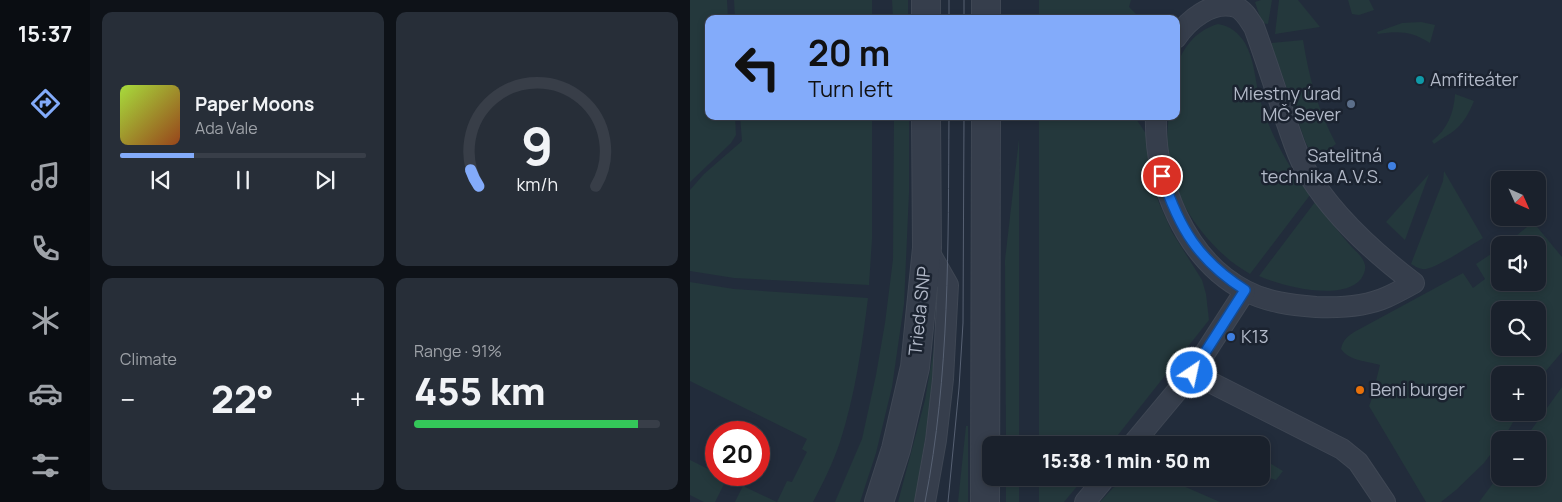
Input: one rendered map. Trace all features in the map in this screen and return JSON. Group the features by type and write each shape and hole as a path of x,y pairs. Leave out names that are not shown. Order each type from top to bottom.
{"street":[{"path":"926,0 926,15"},
{"path":"986,0 986,15"},
{"name":"Trieda SNP","path":"879,502 896,449 915,367 927,248 926,120"},
{"path":"986,120 986,502"}],"lane":[{"path":"1156,120 1158,157 1168,194 1176,214 1190,238 1207,260 1225,278 1265,299 1286,304 1339,308 1386,298 1414,283 1386,262 1360,237 1332,206 1304,167 1295,147 1254,27 1246,15 1228,2 1218,3 1197,14 1180,33"},
{"path":"925,502 936,440 943,379 948,285 927,248"},
{"path":"1140,436 1192,373 1245,290"},
{"path":"1192,373 1342,449 1358,462 1385,502"},
{"path":"1085,502 1098,486"}],"green space":[{"path":"690,0 727,0 728,15 705,15 705,120 735,120 736,135 731,143 690,182"},
{"path":"734,0 872,0 872,15 735,15"},
{"path":"892,0 908,0 908,15 893,15"},
{"path":"1039,0 1131,0 1129,7 1137,15 1039,15"},
{"path":"1272,0 1268,24 1262,23 1255,2"},
{"path":"1279,0 1298,0 1320,27 1275,34"},
{"path":"1348,0 1369,0 1374,10 1359,15 1352,14"},
{"path":"1421,22 1435,25 1430,43 1411,34 1392,32 1378,34 1377,32 1402,23"},
{"path":"1218,24 1226,26 1240,36 1245,43 1252,62 1259,96 1273,135 1286,160 1310,195 1250,274 1228,259 1215,247 1197,225 1176,188 1168,157 1168,120 1180,120 1180,59 1190,42 1210,27"},
{"path":"1303,40 1315,94 1336,144 1314,159 1305,141 1271,43"},
{"path":"1455,94 1474,101 1462,123 1434,144 1432,141 1442,132 1449,120"},
{"path":"740,120 872,120 872,239 869,285 734,278 690,271 690,190 704,174 742,141"},
{"path":"894,120 909,120 909,193 904,304 892,387 876,453 860,502 835,502 862,439 885,323 893,259"},
{"path":"1039,120 1137,120 1147,135 1150,174 1159,203 1172,232 1202,280 1206,294 1209,320 1117,436 1039,436"},
{"path":"1019,139 1019,436 1006,436 1005,260"},
{"path":"1444,171 1483,238 1438,264 1422,269 1411,264 1443,181"},
{"path":"1429,174 1405,240 1386,222"},
{"path":"1315,202 1362,259 1365,269 1361,279 1352,286 1340,290 1326,291 1282,284 1259,276"},
{"path":"1528,226 1536,226 1545,236 1516,236"},
{"path":"1546,238 1562,257 1562,352 1546,371 1546,366 1491,366 1491,421 1514,421 1508,431 1491,431 1491,454 1456,490 1441,502 1426,502 1369,406 1380,365 1349,356 1341,349 1346,338 1356,331 1463,273 1473,288 1485,279 1476,264 1491,254 1491,291 1546,291"},
{"path":"690,282 734,289 868,298 850,407 834,458 813,502 777,502 787,481 792,482 807,452 802,449 807,439 690,381"},
{"path":"935,341 930,408 915,502 898,502 925,400"},
{"path":"1562,387 1562,502 1479,502 1491,486 1546,486 1546,431 1530,431 1538,421 1546,421 1546,409"},
{"path":"966,426 968,426 968,502 958,502"},
{"path":"690,460 705,468 705,486 723,486 715,502 704,502 690,495"},
{"path":"1270,463 1283,471 1276,480 1270,478"},
{"path":"743,486 777,502 735,502"},
{"path":"1006,486 1019,486 1019,502 1006,502"},
{"path":"1039,486 1077,486 1064,502 1039,502"},
{"path":"1116,486 1183,486 1220,502 1100,502"}],"tram line":[{"path":"949,0 949,15"},
{"path":"964,0 964,15"},
{"path":"925,502 933,454 943,358 948,261 949,120"},
{"path":"948,502 963,323 964,120"}],"place":[{"name":"Amfiteáter","path":"1420,80"},
{"name":"Miestny úrad MČ Sever","path":"1351,104"},
{"name":"Satelitná technika A.V.S.","path":"1392,166"},
{"name":"K13","path":"1231,337"},
{"name":"Beni burger","path":"1360,390"}],"route":[{"path":"1162,176 1176,214 1195,246 1225,278 1245,290 1192,373"}]}
